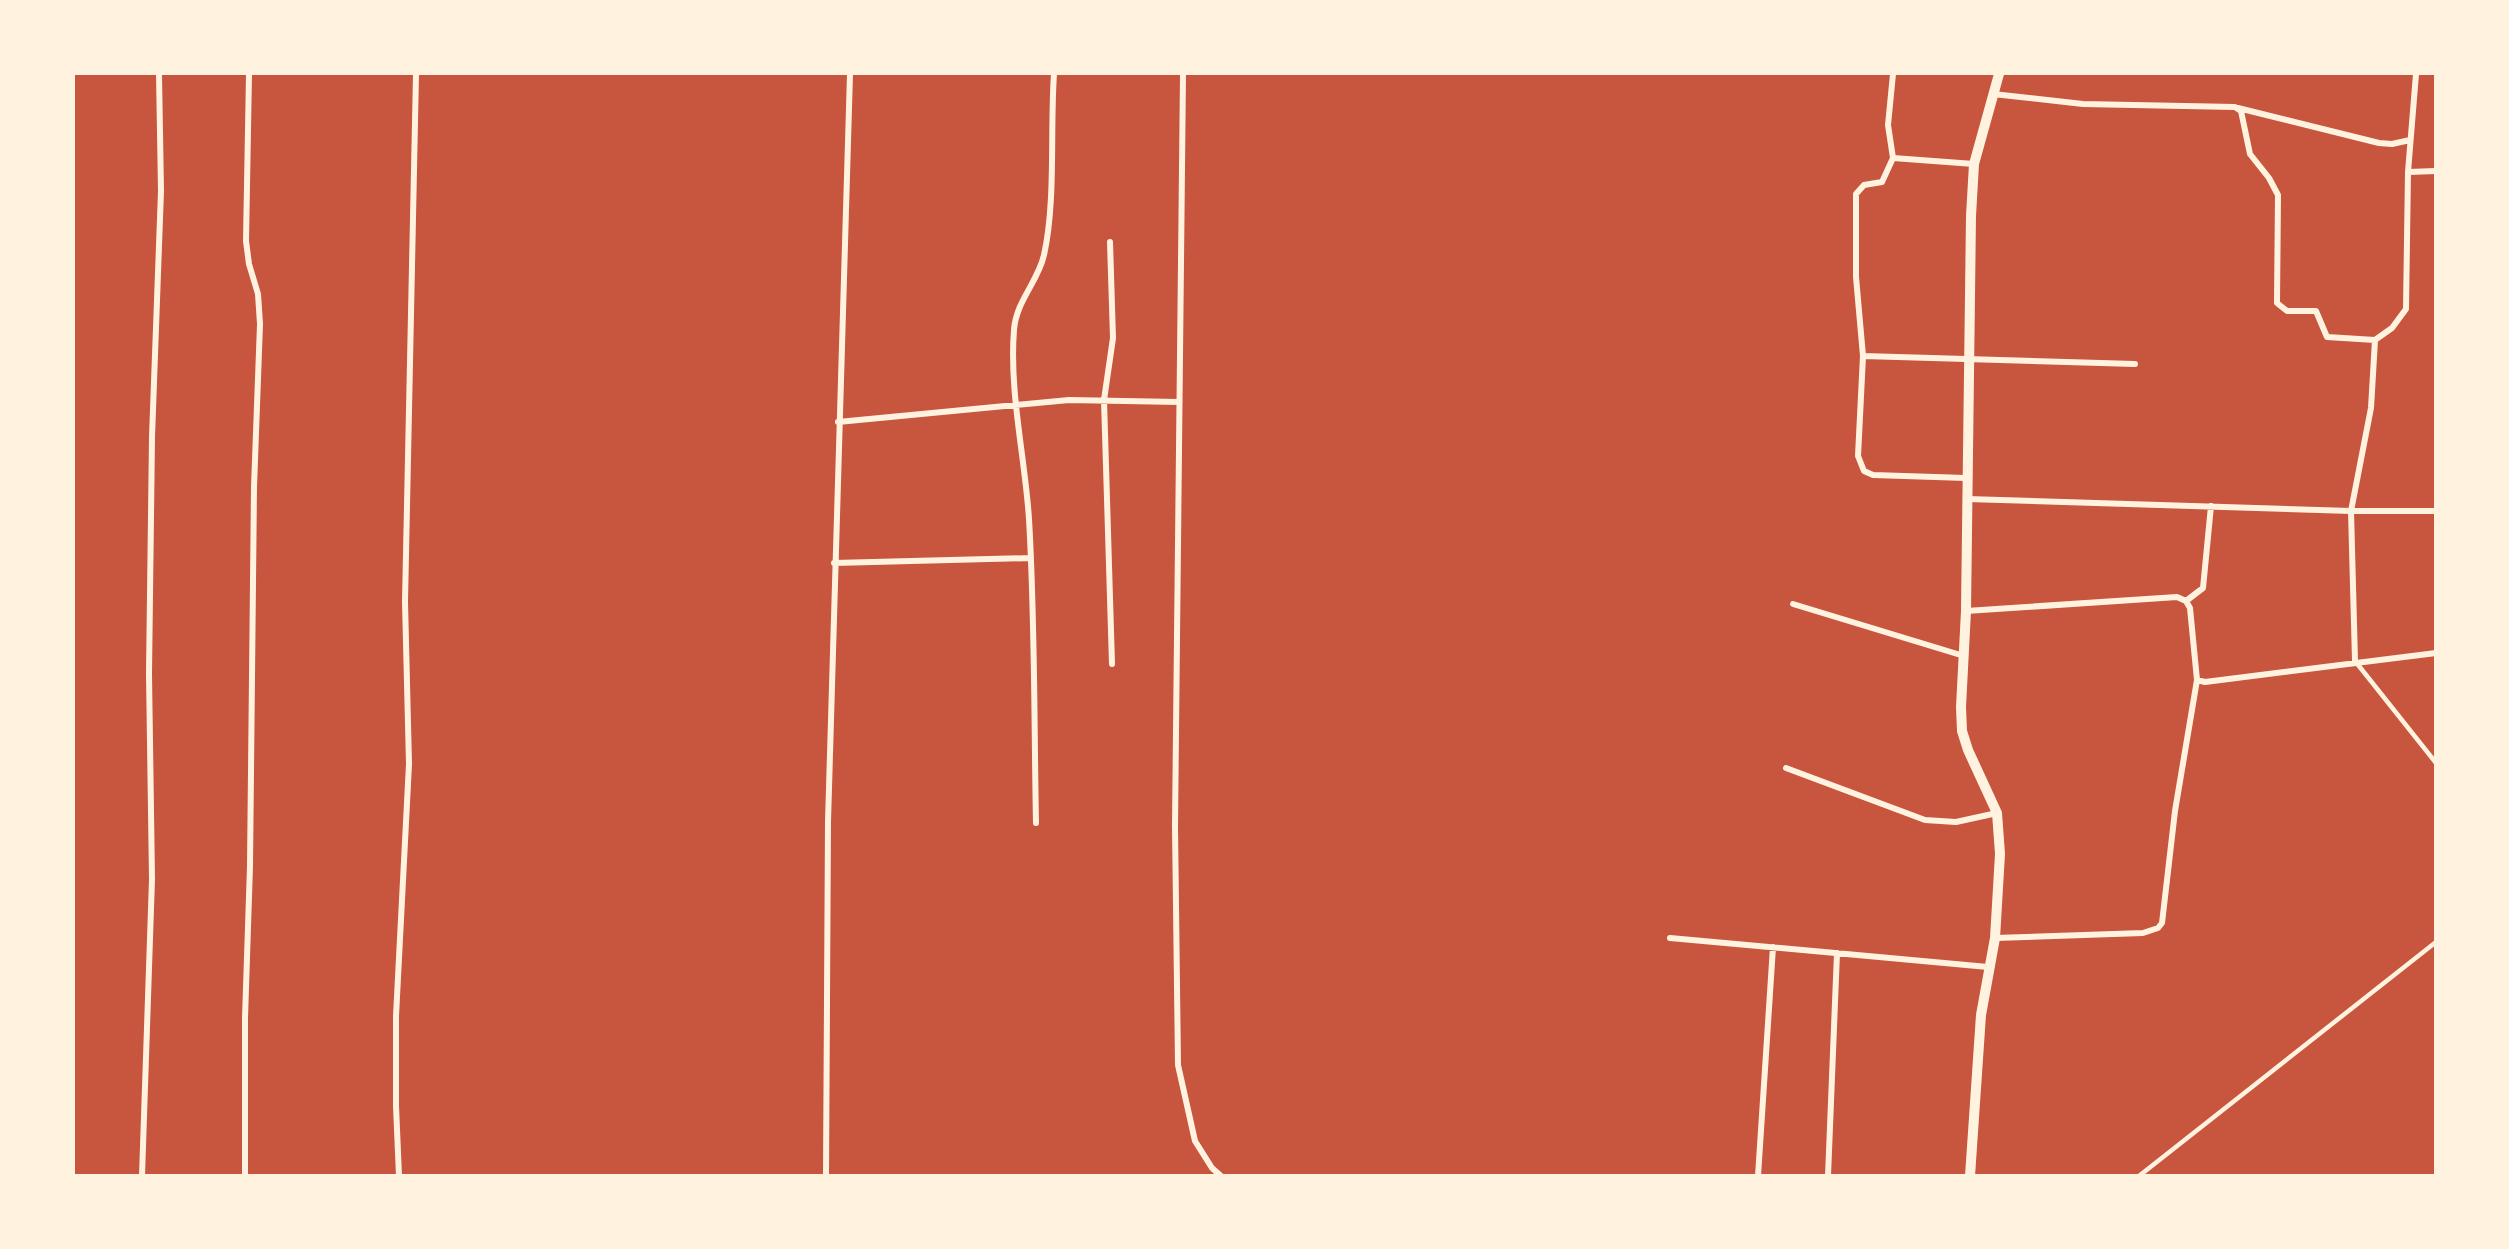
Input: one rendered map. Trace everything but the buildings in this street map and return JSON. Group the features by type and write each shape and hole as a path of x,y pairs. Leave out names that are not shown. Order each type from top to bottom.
{"street":[{"path":"142,1176 152,879 149,674 152,437 161,191 159,74"},
{"path":"245,1176 245,1018 250,866 254,487 260,324 258,294 249,264 246,241 249,74"},
{"path":"399,1176 396,1016 409,764 405,602 416,74"},
{"path":"826,1176 828,822 850,74"},
{"path":"1035,823 1031,558 1017,404 1014,328 1018,306 1038,273 1044,255 1048,228 1054,74"},
{"path":"1183,74 1175,826 1178,1065 1195,1141 1212,1168 1221,1176"},
{"path":"1893,74 1888,125 1893,158 1882,182 1864,184 1856,194 1856,277 1863,356 1858,456 1864,471 1874,475 1966,478"},
{"path":"1970,1176 1981,1015 1995,938 2000,854 1997,813 1968,750 1962,731 1974,164 1999,74"},
{"path":"2235,107 2244,117 2250,154 2269,178 2278,195 2277,303 2287,311 2316,311 2327,337 2374,340 2392,328 2406,309 2408,172 2415,74"},
{"path":"1992,94 2083,104 2235,107 2379,143 2392,144 2410,140"},
{"path":"1893,158 1974,164"},
{"path":"2408,172 2436,171"},
{"path":"1110,242 1113,338 1104,400 1112,664"},
{"path":"2355,661 2351,511 2371,408 2374,340"},
{"path":"1863,356 2135,364"},
{"path":"838,422 1017,404 1104,400 1179,402"},
{"path":"1966,499 2351,511 2436,511"},
{"path":"2186,601 2204,588 2211,506"},
{"path":"834,563 1031,558"},
{"path":"1966,611 2177,597 2186,601 2190,608 2197,680 2175,811 2162,923 2158,928 2143,933 1995,938"},
{"path":"1793,604 1964,656"},
{"path":"2197,680 2205,682 2436,652"},
{"path":"1786,768 1925,820 1956,822 1997,813"},
{"path":"1670,938 1988,967"},
{"path":"1758,1176 1773,947"},
{"path":"1828,1176 1837,953"}],"lane":[{"path":"2355,661 2436,763"},
{"path":"2139,1176 2436,942"}]}
